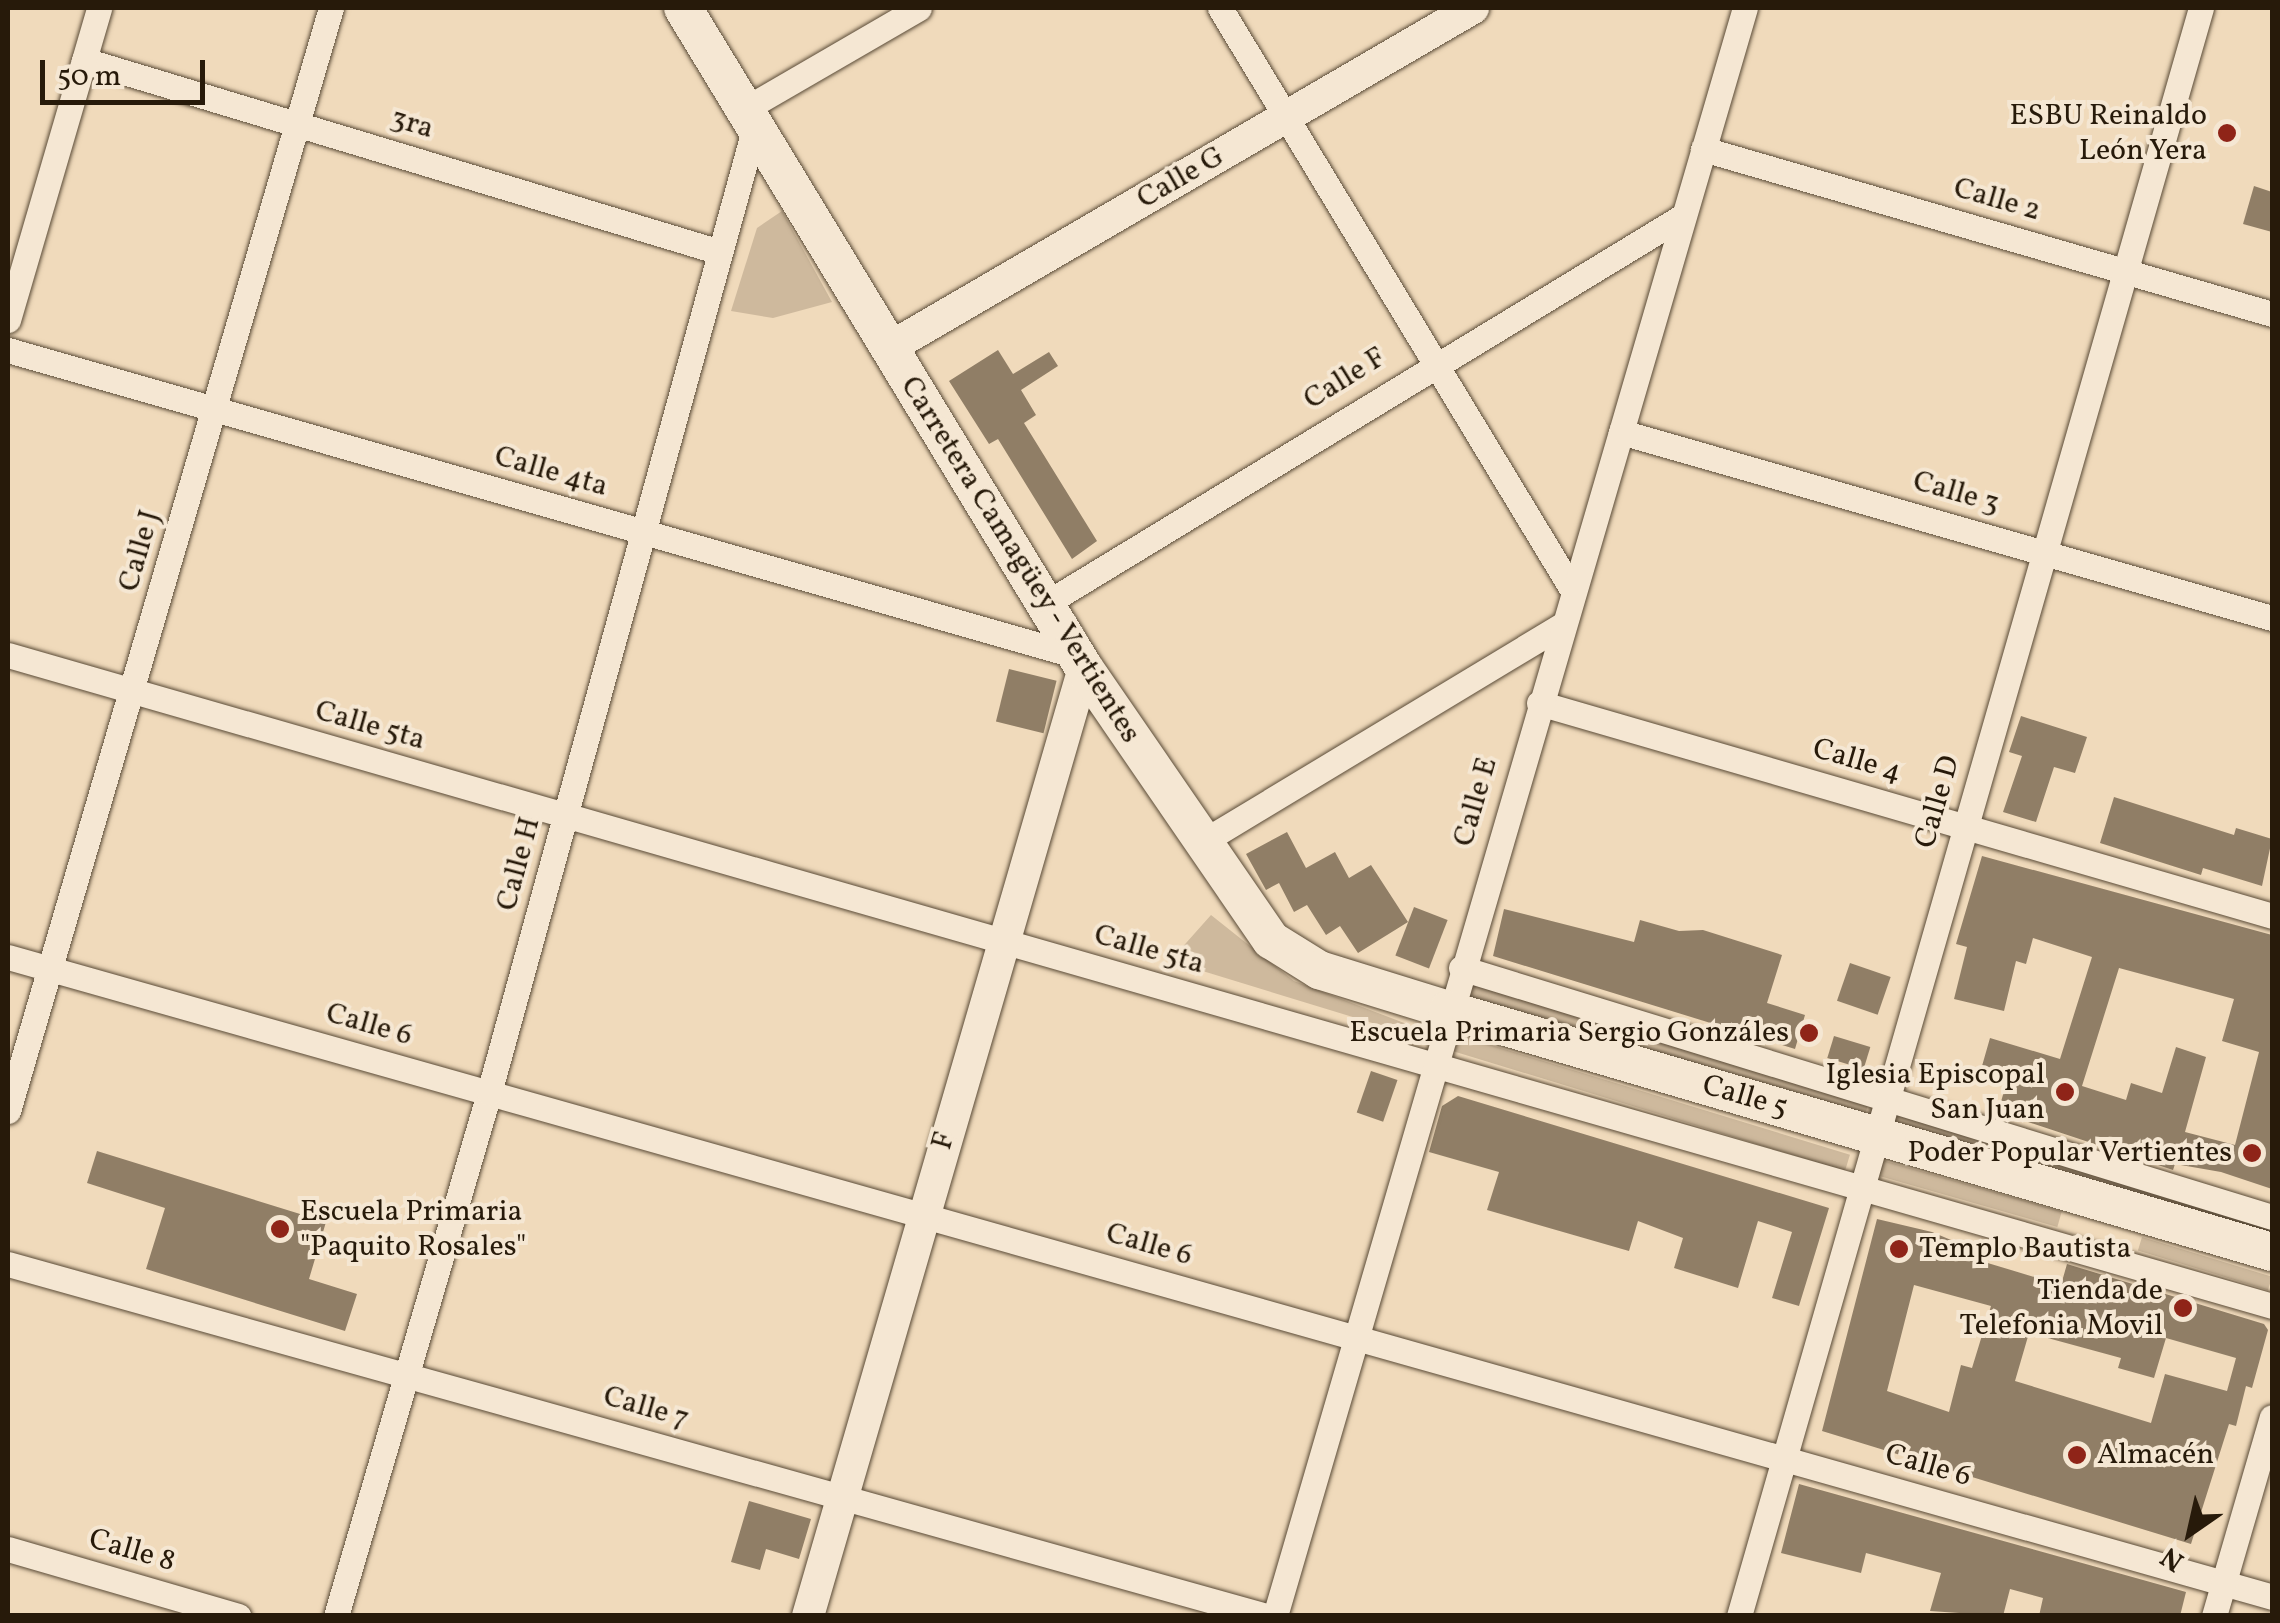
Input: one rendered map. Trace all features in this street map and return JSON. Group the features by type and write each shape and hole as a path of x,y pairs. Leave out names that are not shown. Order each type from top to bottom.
{"main road":[{"name":"Carretera Camagüey - Vertientes","path":"683,8 1080,662 1252,919 1291,954 1319,970 1448,1010"},
{"name":"Calle 5","path":"1448,1010 2272,1252"}],"street":[{"path":"8,320 98,8"},
{"name":"Calle J","path":"8,1111 332,8"},
{"path":"750,118 919,8"},
{"path":"1220,8 1572,591"},
{"name":"Calle G","path":"889,348 1473,8"},
{"name":"Calle D","path":"1739,1616 2200,8"},
{"name":"Calle E","path":"1275,1616 1448,1010 1703,149 1739,12"},
{"name":"3ra","path":"84,60 720,252"},
{"name":"Calle H","path":"336,1616 566,816 720,252 750,118"},
{"name":"Calle 2","path":"1703,149 2272,314"},
{"name":"Calle F","path":"1045,604 1434,362 1683,216"},
{"name":"Calle 4ta","path":"8,350 1080,662"},
{"name":"Calle 3","path":"1621,432 2272,618"},
{"path":"1199,844 1563,624"},
{"name":"Calle 5ta","path":"8,656 2272,1306"},
{"name":"F","path":"808,1616 1080,662"},
{"name":"Calle 4","path":"1539,703 2272,916"},
{"name":"Calle 6","path":"8,956 2272,1598"},
{"name":"Calle 5","path":"1461,968 2272,1217"},
{"name":"Calle 7","path":"8,1264 1266,1616"},
{"path":"2214,1616 2272,1416"},
{"name":"Calle 8","path":"8,1550 238,1616"}],"shaded area":[{"path":"782,211 832,302 773,318 731,311 757,228"},
{"path":"1211,915 1294,981 1420,1029 1418,1037 1170,961"},
{"path":"1474,981 1869,1102 1864,1118 1469,997"},
{"path":"1455,1034 1850,1155 1845,1171 1450,1050"},
{"path":"1895,1110 2272,1225 2267,1240 1890,1125"},
{"path":"1882,1160 2062,1212 2057,1227 1878,1175"},
{"path":"2142,1237 2272,1277 2268,1290 2138,1250"}],"building":[{"path":"2254,186 2272,192 2272,232 2243,224"},
{"path":"998,350 1013,374 1049,352 1058,366 1021,390 1036,415 1024,423 1097,541 1072,559 998,439 989,444 949,381"},
{"path":"1009,669 1057,681 1043,733 996,721"},
{"path":"2021,716 2087,737 2075,773 2054,767 2036,822 2003,812 2022,756 2009,752"},
{"path":"2114,797 2234,835 2236,828 2272,839 2262,886 2203,868 2201,875 2100,843"},
{"path":"1287,832 1306,868 1335,852 1349,878 1371,865 1408,922 1358,953 1340,926 1326,935 1307,905 1294,912 1279,883 1266,890 1246,854"},
{"path":"1982,856 2272,935 2272,1189 2221,1172 2175,1164 2173,1170 1998,1112 2007,1081 1980,1073 1990,1038 2060,1059 2092,957 2033,938 2026,964 2016,961 2004,1011 1954,999 1967,947 1956,944","holes":["2119,968 2234,999 2222,1041 2259,1052 2235,1145 2185,1132 2206,1057 2176,1047 2162,1093 2131,1083 2126,1100 2082,1086"]},
{"path":"1414,907 1448,920 1429,968 1395,956"},
{"path":"1504,909 1634,942 1640,920 1679,931 1703,930 1782,955 1767,1003 1805,1015 1795,1049 1493,956"},
{"path":"1850,963 1891,977 1878,1015 1837,1001"},
{"path":"1834,1036 1870,1047 1864,1069 1827,1058"},
{"path":"1371,1071 1397,1080 1383,1122 1357,1113"},
{"path":"1458,1096 1829,1208 1799,1306 1772,1298 1792,1232 1758,1221 1738,1288 1674,1268 1683,1238 1638,1221 1629,1251 1487,1210 1499,1172 1429,1152 1442,1106"},
{"path":"97,1151 326,1222 309,1279 357,1294 345,1331 146,1269 165,1208 87,1183"},
{"path":"1877,1219 1932,1232 1970,1248 1969,1255 1981,1261 2061,1285 2067,1264 2264,1324 2268,1330 2252,1388 2246,1386 2236,1426 2229,1424 2191,1544 1822,1431","holes":["1914,1285 1991,1306 1972,1368 1961,1365 1949,1412 1887,1391","2029,1333 2121,1358 2118,1368 2154,1378 2166,1338 2236,1358 2227,1391 2165,1374 2151,1423 2015,1381"]},
{"path":"1799,1484 2186,1592 2180,1616 2039,1616 2043,1598 2010,1589 2003,1616 1930,1611 1941,1573 1866,1553 1861,1573 1781,1553"},
{"path":"749,1501 811,1519 799,1559 766,1549 760,1570 731,1562"}],"place":[{"name":"ESBU Reinaldo León Yera","path":"2227,133"},
{"name":"Escuela Primaria Sergio Gonzáles","path":"1809,1033"},
{"name":"Iglesia Episcopal San Juan","path":"2065,1092"},
{"name":"Poder Popular Vertientes","path":"2252,1153"},
{"name":"Escuela Primaria \"Paquito Rosales\"","path":"280,1229"},
{"name":"Templo Bautista","path":"1899,1249"},
{"name":"Tienda de Telefonia Movil","path":"2183,1308"},
{"name":"Almacén","path":"2077,1455"}]}
